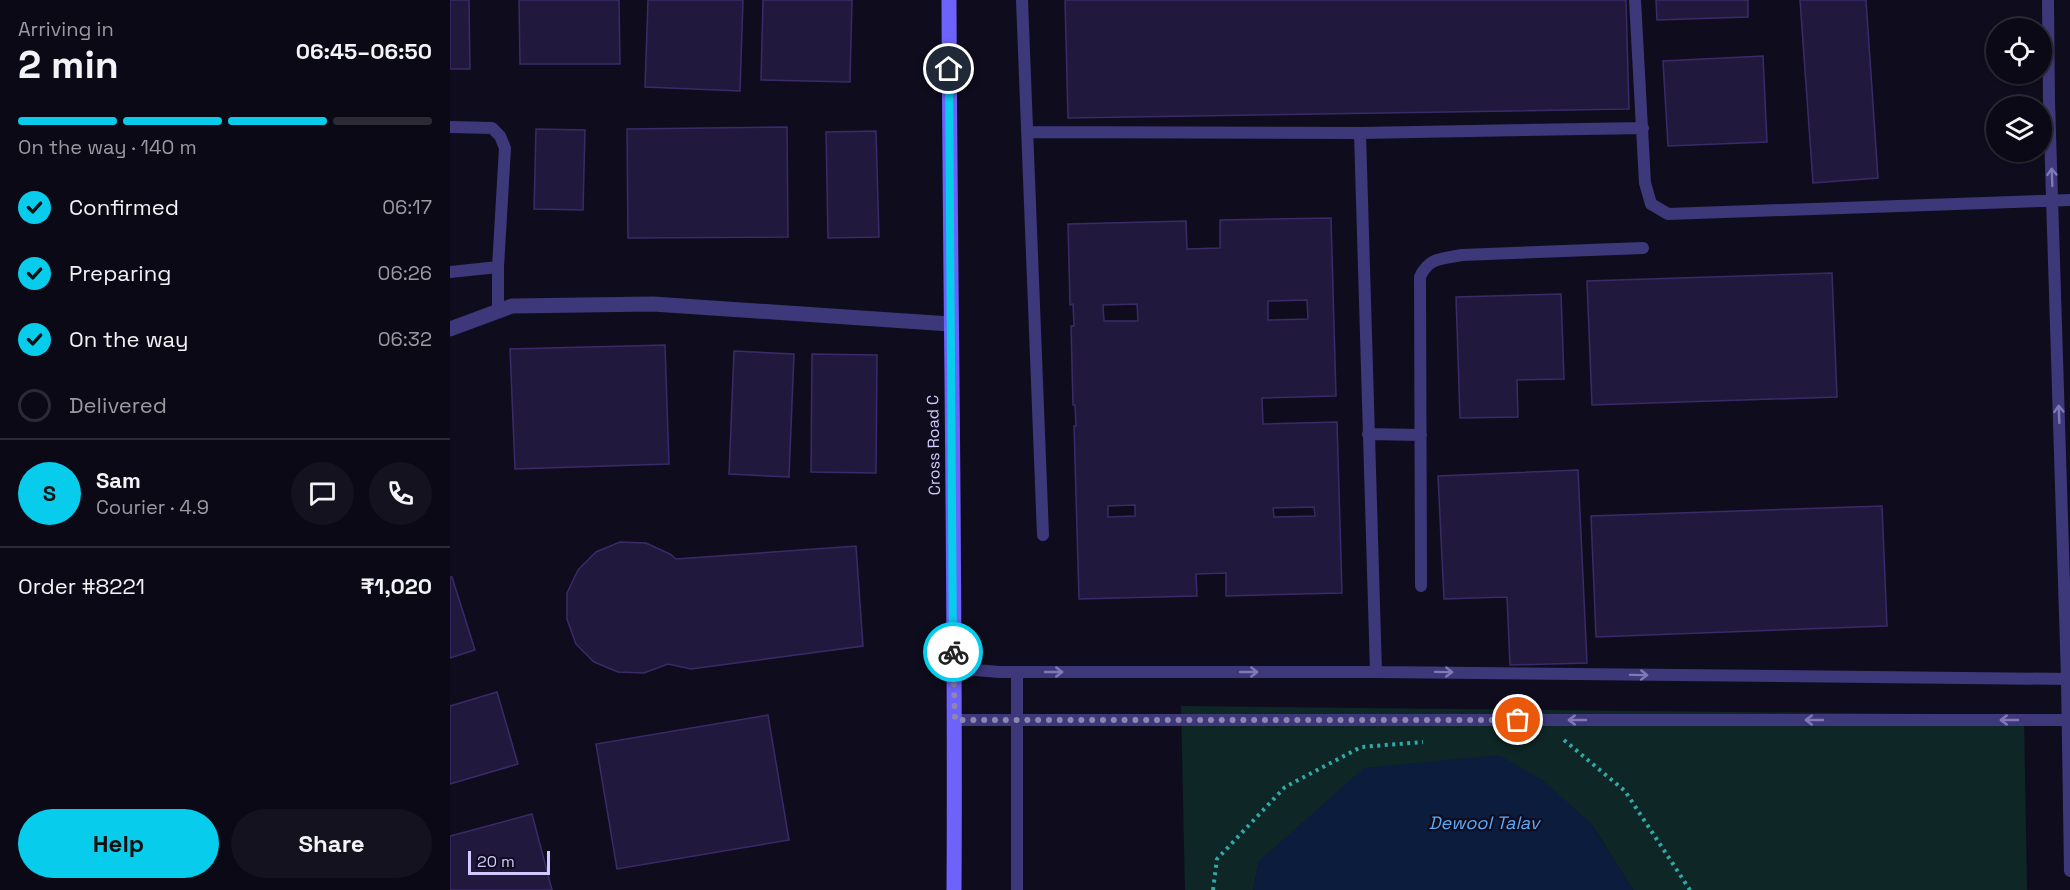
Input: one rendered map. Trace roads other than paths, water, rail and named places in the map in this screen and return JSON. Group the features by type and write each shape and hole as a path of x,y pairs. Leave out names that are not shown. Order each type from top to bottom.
{"main road":[{"name":"Cross Road C","path":"949,0 955,720 954,890"}],"street":[{"path":"450,329 512,306 653,304 950,324"}],"lane":[{"path":"1022,0 1043,535"},
{"path":"1635,0 1645,183 1651,204 1668,214 2070,200"},
{"path":"2048,0 2049,101 2068,679 2070,871"},
{"path":"450,127 492,128 500,136 505,148 498,267 498,311"},
{"path":"1027,132 1360,133 1643,128"},
{"path":"1360,133 1376,672"},
{"path":"1421,586 1420,277 1425,266 1435,260 1462,255 1643,248"},
{"path":"450,272 498,267"},
{"path":"1368,434 1421,435"},
{"path":"953,668 1017,672 1376,672 2068,679"},
{"path":"1017,672 1017,890"},
{"path":"955,720 2069,720"}],"water":[{"name":"Dewool Talav","path":"1499,755 1542,780 1591,823 1633,890 1253,890 1259,861 1364,768"}]}
